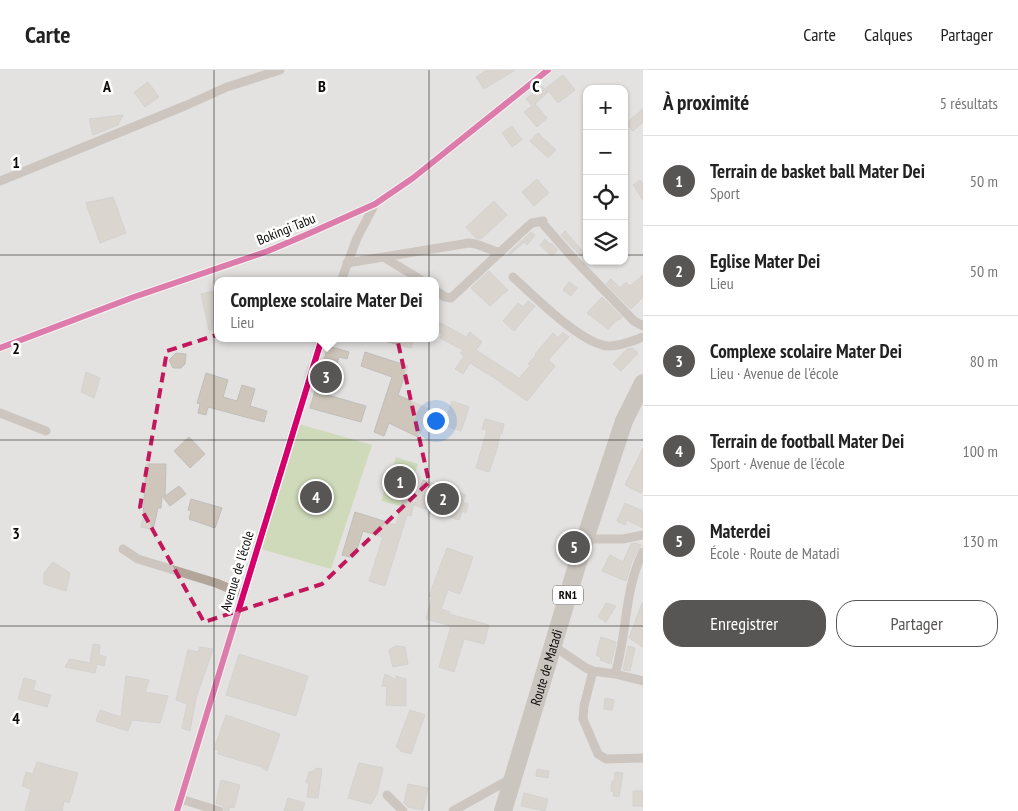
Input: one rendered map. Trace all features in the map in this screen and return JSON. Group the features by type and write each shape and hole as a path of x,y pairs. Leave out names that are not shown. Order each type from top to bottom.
{"highway":[{"name":"Route de Matadi","path":"504,811 585,539 624,421 643,383"}],"street":[{"path":"0,181 187,106 228,87 280,70"},
{"name":"Bokingi Tabu","path":"0,348 134,297 268,251 375,204 413,178 548,70"},
{"path":"342,277 357,238 375,204"},
{"path":"439,293 451,298 532,223 543,221 544,225 573,258 634,320 643,326"},
{"path":"347,263 470,243 500,253"},
{"path":"386,258 417,277"},
{"path":"513,277 559,317 591,341 610,346 643,337"},
{"name":"Avenue de l'école","path":"177,811 321,342"},
{"path":"0,413 46,431"},
{"path":"585,539 623,539 642,535 643,551 632,579 618,666 615,674"},
{"path":"123,549 138,559 211,581 243,594"},
{"path":"552,645 593,671 643,681"},
{"path":"593,671 584,706 583,719 598,754 606,759 643,758"},
{"path":"453,811 513,778"},
{"path":"387,795 404,811"},
{"path":"181,799 219,811"}],"highlighted area":[{"path":"306,306 393,320 429,482 322,584 204,622 140,507 167,351"}],"green space":[{"path":"299,424 372,445 331,569 261,549"},
{"path":"396,457 418,464 404,507 381,501"}],"building":[{"path":"487,70 515,70 484,89 476,77"},
{"path":"563,75 575,90 558,103 546,88"},
{"path":"148,82 159,97 145,107 134,92"},
{"path":"542,86 548,92 535,104 547,118 537,127 524,112 532,106 526,99"},
{"path":"643,109 643,122 633,131 628,125 628,121"},
{"path":"123,115 118,125 93,135 89,119"},
{"path":"512,126 522,140 512,147 502,133"},
{"path":"538,133 556,150 548,158 530,141"},
{"path":"537,179 549,193 534,206 522,192"},
{"path":"640,180 643,184 643,200 633,185"},
{"path":"113,197 126,233 100,243 86,203"},
{"path":"494,201 507,215 481,239 476,238 466,227"},
{"path":"565,231 583,251 583,259 561,235"},
{"path":"531,232 535,235 527,245 524,242 511,254 509,253"},
{"path":"545,239 558,250 552,256 540,245"},
{"path":"489,271 508,290 490,306 471,288"},
{"path":"643,275 643,297 631,309 606,284 611,279 620,288 626,282 630,286"},
{"path":"569,282 577,288 571,296 563,290"},
{"path":"214,291 214,329 209,330 201,294"},
{"path":"602,297 622,317 608,329 587,313"},
{"path":"528,301 535,306 514,331 503,321 518,303 523,307"},
{"path":"439,322 466,337 470,332 482,342 476,350 519,378 530,366 528,364 535,354 553,333 558,338 563,332 569,337 548,360 555,366 527,401 470,363 463,374 455,369 464,356 460,353 463,350 440,338 442,334 439,332"},
{"path":"388,342 412,342 411,348"},
{"path":"328,346 349,352 347,359 339,357 328,395 366,406 361,422 310,408"},
{"path":"632,348 638,353 621,371 613,364 627,349"},
{"path":"365,352 408,366 398,395 431,410 418,437 389,423 384,436 374,432 392,377 361,366"},
{"path":"176,353 186,354 185,364 181,368 173,368 169,360"},
{"path":"86,372 100,378 94,398 81,392"},
{"path":"206,373 228,380 223,397 237,401 242,385 255,389 250,406 267,411 264,422 208,407 206,415 198,413 200,404 197,403"},
{"path":"452,401 469,407 461,431 444,425"},
{"path":"485,419 504,424 489,472 476,468 487,430 482,429"},
{"path":"189,437 205,454 190,468 174,451"},
{"path":"643,448 643,488 641,493 625,485"},
{"path":"146,464 166,464 165,496 179,486 186,494 170,506 162,496 161,508 158,508 153,530 141,527"},
{"path":"423,480 466,495 463,502 468,504 466,512 462,512 459,520 414,505"},
{"path":"191,499 222,508 215,528 189,519 191,511 188,510"},
{"path":"403,499 414,502 411,516 407,515 385,586 369,581 383,537 363,531 354,558 342,555 355,512 396,525"},
{"path":"625,503 643,511 643,528 627,520 625,525 617,521"},
{"path":"631,544 641,545 632,561 626,581 602,571 610,555 623,562"},
{"path":"447,548 473,557 460,594 448,590 441,609 450,612 449,614 489,625 484,644 464,639 454,672 439,667 451,626 426,619 432,597 429,596"},
{"path":"53,562 70,573 66,591 44,584 44,573"},
{"path":"606,603 616,606 606,622 598,617"},
{"path":"643,603 643,647 629,638"},
{"path":"601,637 616,642 611,664 600,660 601,657 596,655"},
{"path":"93,644 100,645 99,655 106,657 104,666 97,664 95,673 65,667 70,659 90,663"},
{"path":"395,646 405,647 408,664 393,667 389,650"},
{"path":"628,646 635,648 630,671 623,670"},
{"path":"200,647 213,649 196,698 190,731 182,728 187,704 176,700 188,650 198,652"},
{"path":"239,654 308,676 296,716 226,695"},
{"path":"385,674 397,680 396,676 406,679 406,706 386,705 387,687 382,686"},
{"path":"126,676 149,680 145,692 168,696 160,723 132,720 128,731 96,721 100,710 121,717"},
{"path":"24,678 36,681 33,690 51,695 47,707 18,699"},
{"path":"605,698 614,700 612,710 604,709"},
{"path":"410,710 425,715 411,754 400,751 396,747"},
{"path":"226,715 280,734 267,771 262,767 218,754 219,750 214,749"},
{"path":"37,762 78,773 69,803 64,801 62,811 25,811 31,789 22,786 26,772 33,774"},
{"path":"359,763 383,768 377,794 371,804 348,798"},
{"path":"316,768 322,769 318,798 307,797 309,784 306,782 309,772 314,771"},
{"path":"537,769 549,771 548,778 536,776"},
{"path":"615,772 623,773 619,797 613,796 614,792 611,791"},
{"path":"221,780 240,785 234,808 229,807 229,811 225,811 223,806 216,803"},
{"path":"408,784 428,788 423,810 408,807 404,803"},
{"path":"633,791 643,791 643,806 633,806"},
{"path":"524,793 548,799 545,811 521,806"},
{"path":"288,798 305,803 302,811 284,811"}],"cycle path":[{"path":"0,348 134,297 268,251 375,204 413,178 548,70"},
{"path":"177,811 321,342"}],"place":[{"name":"Complexe scolaire Mater Dei","path":"326,377"},
{"name":"Terrain de basket ball Mater Dei","path":"400,482"},
{"name":"Terrain de football Mater Dei","path":"316,497"},
{"name":"Eglise Mater Dei","path":"443,499"},
{"name":"Materdei","path":"574,547"}]}
